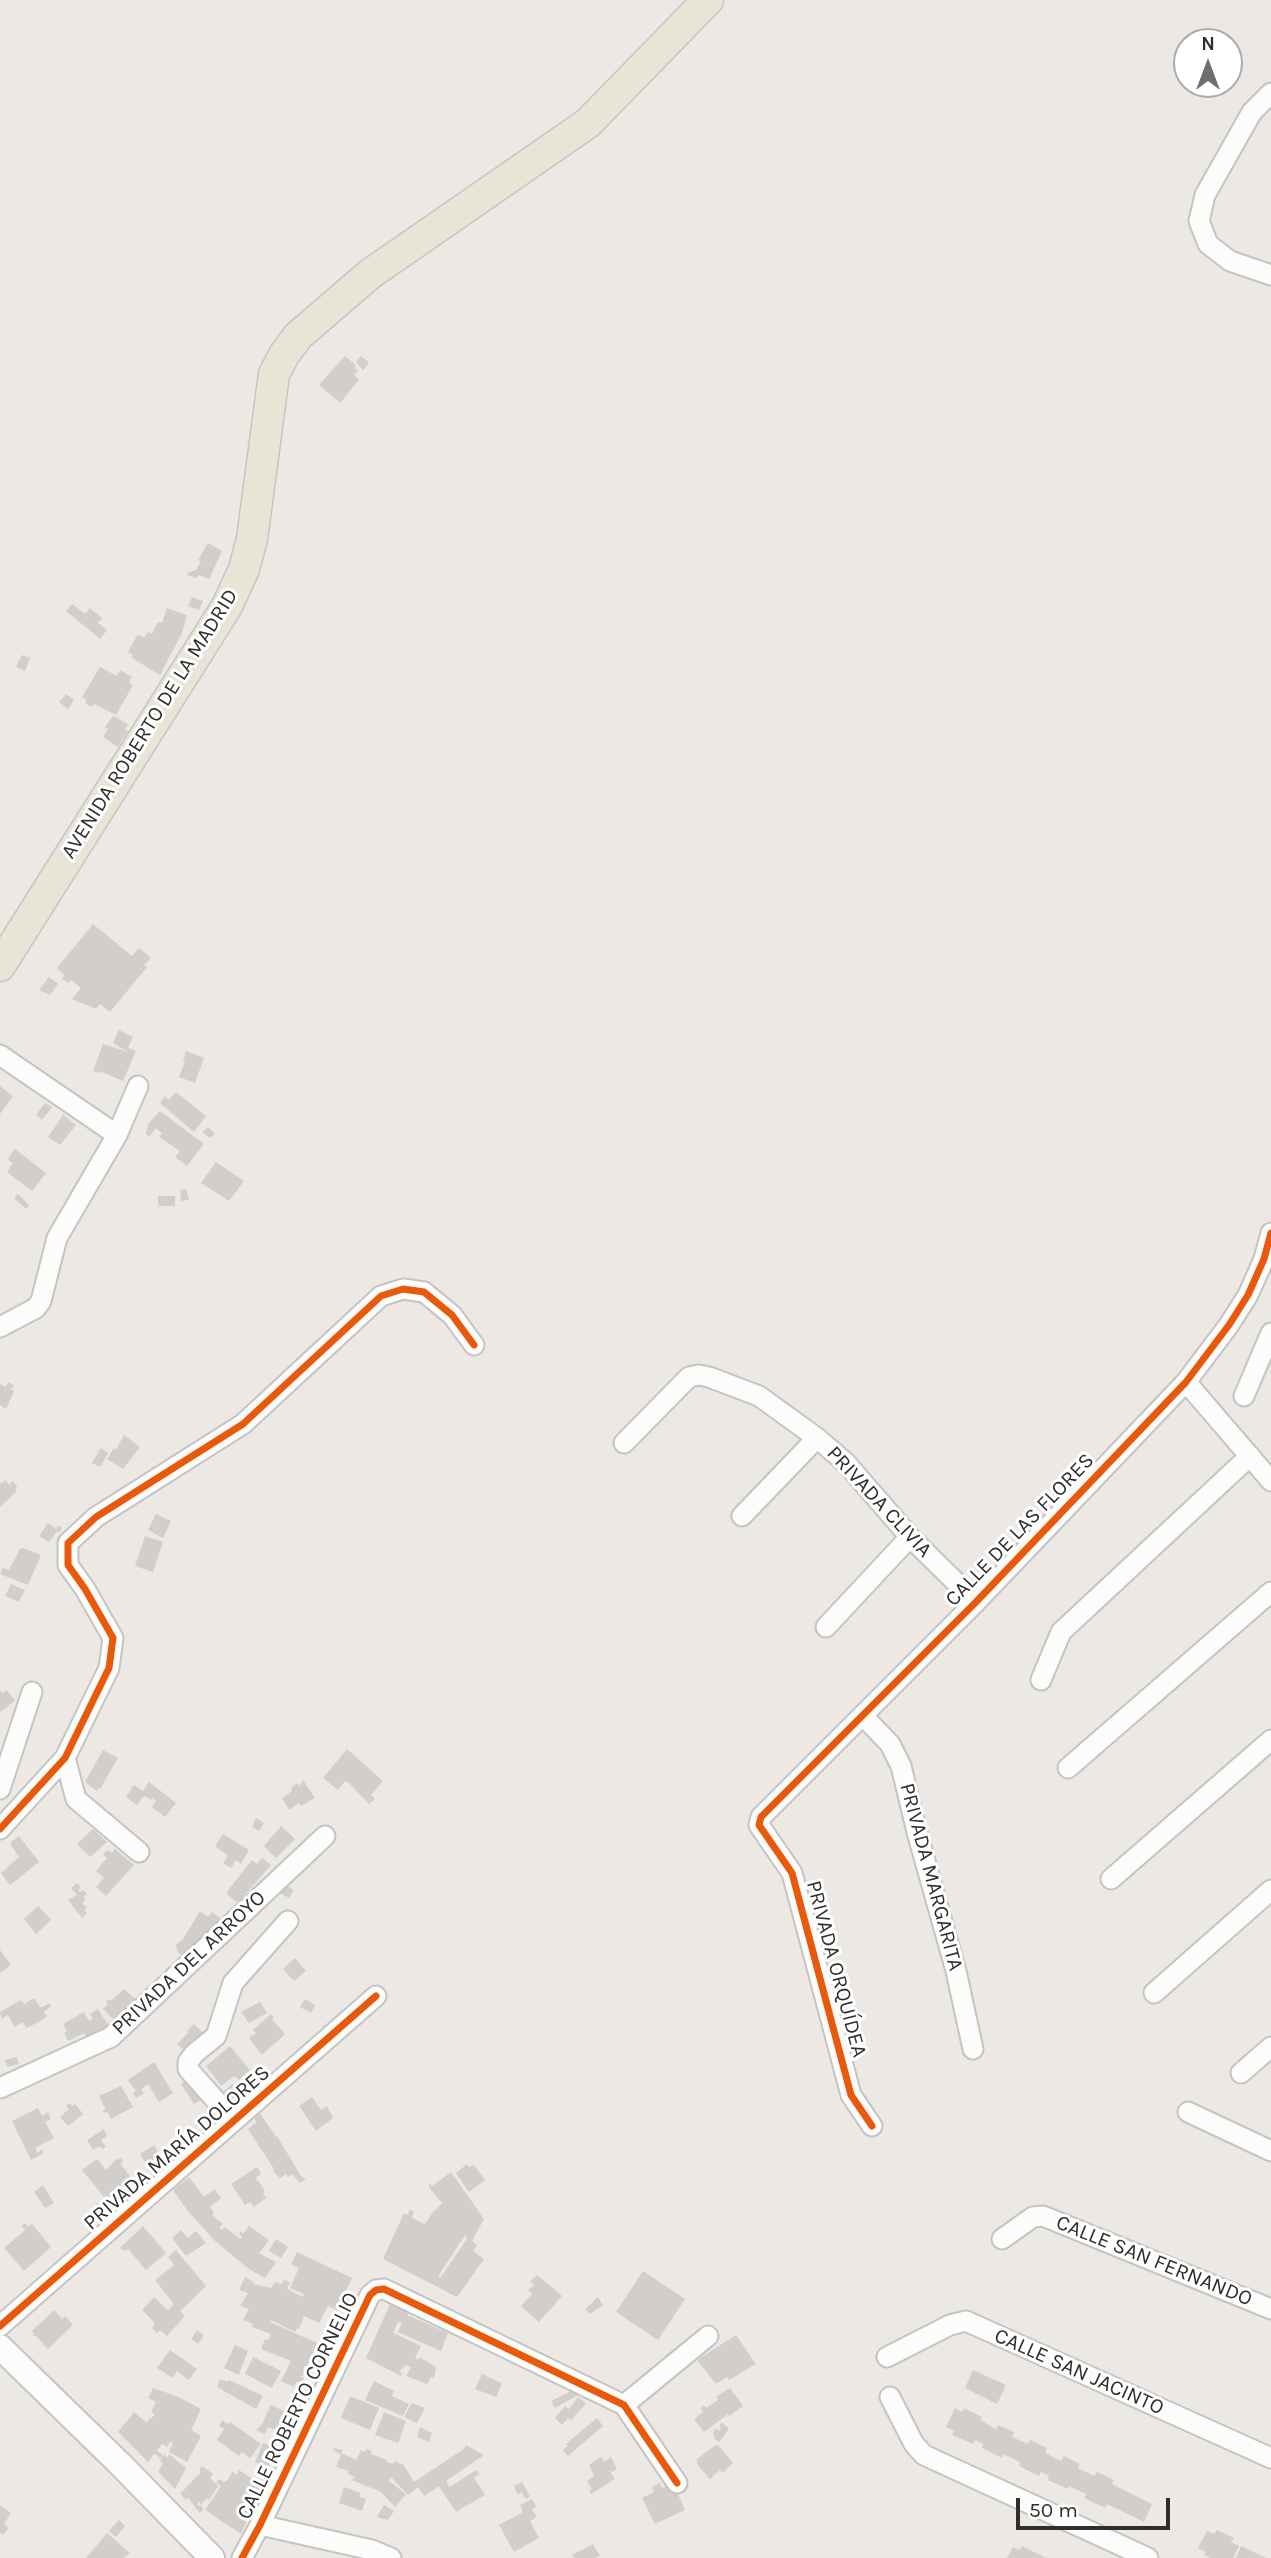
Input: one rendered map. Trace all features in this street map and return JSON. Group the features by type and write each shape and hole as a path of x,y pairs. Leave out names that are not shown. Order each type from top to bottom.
{"main road":[{"name":"AVENIDA ROBERTO DE LA MADRID","path":"0,965 227,606 244,569 252,539 274,374 284,355 298,336 370,274 588,123 708,0"}],"street":[{"path":"1271,93 1252,112 1205,195 1199,221 1208,244 1230,261 1271,275"},
{"path":"0,1055 117,1135"},
{"path":"0,1328 36,1308 41,1301 57,1238 117,1135 138,1086"},
{"name":"CALLE DE LAS FLORES","path":"759,1825 761,1817 976,1602 1186,1382 1248,1295 1264,1259 1271,1233"},
{"path":"0,1829 65,1758 109,1668 113,1638 68,1565 68,1543 96,1517 243,1424 381,1296 403,1289 424,1292 452,1315 474,1345"},
{"path":"1244,1396 1271,1333"},
{"name":"PRIVADA CLIVIA","path":"624,1443 689,1377 699,1375 759,1396 817,1438 846,1464 910,1536 976,1602"},
{"path":"1186,1382 1271,1480"},
{"path":"742,1516 817,1438"},
{"path":"1041,1680 1061,1632 1250,1456"},
{"path":"826,1627 910,1536"},
{"path":"1068,1768 1271,1592"},
{"path":"0,1789 32,1692"},
{"name":"PRIVADA MARGARITA","path":"863,1716 890,1744 901,1766 956,1972 973,2049"},
{"path":"1111,1879 1271,1740"},
{"path":"65,1758 76,1799 139,1852"},
{"name":"PRIVADA ORQUÍDEA","path":"759,1825 792,1873 851,2095 872,2126"},
{"name":"PRIVADA DEL ARROYO","path":"0,2088 111,2037 325,1836"},
{"path":"1154,1993 1271,1890"},
{"path":"234,2121 188,2069 188,2062 216,2036 233,1983 288,1921"},
{"name":"PRIVADA MARÍA DOLORES","path":"0,2326 376,1996"},
{"path":"1241,2073 1271,2047"},
{"path":"1188,2112 1271,2151"},
{"name":"CALLE SAN FERNANDO","path":"1002,2239 1032,2217 1043,2216 1271,2309"},
{"name":"CALLE ROBERTO CORNELIO","path":"242,2558 370,2295 376,2290 384,2290 624,2405"},
{"name":"CALLE SAN JACINTO","path":"887,2357 950,2325 966,2321 1271,2458"},
{"path":"677,2483 624,2405 708,2336"},
{"path":"0,2347 212,2558"},
{"path":"890,2397 914,2444 924,2455 1147,2558"},
{"path":"260,2525 372,2550 391,2558"}],"building":[{"path":"345,356 356,365 354,368 358,371 354,375 359,380 340,403 319,385"},
{"path":"361,356 369,363 363,370 356,362"},
{"path":"208,543 222,551 209,579 199,575 196,578 187,575 196,570 201,561 198,560"},
{"path":"192,597 203,601 199,610 188,606"},
{"path":"72,604 85,614 90,608 102,618 98,623 107,630 100,639 66,611"},
{"path":"167,608 187,615 182,633 160,675 132,658 133,655 128,652 138,634 144,638 148,632 152,634 158,622 162,623"},
{"path":"22,655 30,658 25,671 16,667"},
{"path":"100,667 117,676 120,670 132,677 129,683 133,685 116,715 94,704 92,707 85,703 87,700 82,697"},
{"path":"66,694 74,700 68,709 59,702"},
{"path":"113,716 128,724 125,729 128,731 118,747 103,737 108,729 105,727"},
{"path":"93,924 132,956 139,948 151,958 144,965 147,967 110,1012 100,1004 96,1009 72,999 81,988 71,980 68,983 62,979 64,975 57,968"},
{"path":"49,977 58,984 50,995 39,990"},
{"path":"119,1030 133,1037 128,1048 136,1051 123,1081 100,1071 93,1071 103,1044 128,1052 113,1043"},
{"path":"186,1051 204,1058 195,1083 179,1077"},
{"path":"0,1086 13,1096 0,1114"},
{"path":"176,1092 206,1116 194,1132 160,1103 165,1096 169,1100"},
{"path":"45,1103 52,1107 42,1120 36,1115"},
{"path":"160,1111 204,1144 187,1166 175,1157 180,1151 159,1137 162,1133 156,1128 149,1137 146,1134 148,1124"},
{"path":"63,1115 76,1125 60,1145 48,1137"},
{"path":"208,1127 215,1134 210,1138 202,1132"},
{"path":"15,1149 46,1173 32,1191 7,1172 13,1163 8,1160 9,1157"},
{"path":"216,1162 244,1181 229,1201 201,1183"},
{"path":"186,1189 189,1200 181,1201 180,1190"},
{"path":"18,1194 29,1205 26,1209 14,1198"},
{"path":"158,1196 175,1196 175,1206 160,1206 161,1201 158,1209"},
{"path":"8,1382 14,1385 11,1390 14,1391 6,1409 0,1405 0,1384 6,1387"},
{"path":"124,1435 140,1447 123,1469 107,1459 114,1448 116,1450"},
{"path":"101,1448 108,1453 100,1467 92,1463"},
{"path":"6,1480 9,1485 13,1481 17,1491 0,1507 0,1484"},
{"path":"156,1514 171,1521 163,1538 148,1530"},
{"path":"48,1523 56,1529 58,1526 62,1528 49,1542 39,1536"},
{"path":"145,1536 163,1542 153,1572 135,1566"},
{"path":"23,1548 41,1555 28,1585 0,1574 3,1568 9,1570"},
{"path":"11,1584 25,1590 19,1602 5,1596"},
{"path":"0,1690 2,1693 7,1690 15,1701 0,1712"},
{"path":"347,1749 383,1781 371,1795 375,1799 369,1804 348,1782 345,1781 338,1790 323,1778"},
{"path":"103,1750 118,1758 97,1791 85,1782"},
{"path":"303,1780 315,1798 301,1806 299,1803 289,1810 282,1798"},
{"path":"149,1782 176,1803 165,1817 152,1807 156,1801 152,1798 151,1800 144,1796 137,1805 126,1797 134,1785 143,1791"},
{"path":"256,1818 264,1823 259,1831 252,1827"},
{"path":"281,1826 295,1839 276,1858 264,1846"},
{"path":"93,1829 107,1842 90,1857 77,1844"},
{"path":"223,1834 249,1850 241,1864 236,1860 231,1868 223,1863 228,1856 215,1846"},
{"path":"19,1836 39,1862 10,1885 1,1873 19,1857 10,1843"},
{"path":"115,1849 134,1865 106,1896 96,1887 104,1878 96,1871 107,1858 103,1855 107,1850 112,1853"},
{"path":"262,1858 271,1865 238,1903 226,1893 252,1860 257,1864"},
{"path":"77,1883 81,1887 78,1890 87,1894 82,1903 87,1908 84,1910 87,1913 82,1918 68,1900 77,1895 71,1888"},
{"path":"285,1885 294,1890 289,1898 280,1893"},
{"path":"38,1906 51,1920 36,1934 24,1919"},
{"path":"200,1911 208,1917 212,1912 220,1918 198,1950 185,1958 178,1953 176,1945 183,1939"},
{"path":"0,1950 11,1965 0,1973"},
{"path":"295,1958 306,1971 294,1981 283,1969"},
{"path":"124,1989 135,1999 123,2011 130,2018 123,2024 117,2017 114,2020 103,2009 108,2004 108,1999 111,2001"},
{"path":"34,1998 40,2007 49,2003 51,2006 44,2012 47,2016 39,2022 26,2028 23,2022 15,2027 8,2015 2,2019 0,2012 21,2000 24,2004"},
{"path":"305,1999 315,2005 311,2013 300,2007"},
{"path":"260,2002 267,2013 249,2023 241,2012"},
{"path":"98,2009 113,2033 103,2039 98,2031 87,2038 84,2033 68,2041 63,2024 84,2012 89,2021 93,2019 90,2014"},
{"path":"271,2014 285,2034 262,2055 249,2038 256,2033 253,2030"},
{"path":"194,2024 207,2037 186,2052 177,2044"},
{"path":"230,2046 250,2070 239,2080 234,2076 221,2086 206,2066"},
{"path":"17,2057 19,2064 7,2067 5,2060"},
{"path":"154,2062 173,2093 159,2102 148,2084 141,2089 144,2093 136,2098 133,2093 136,2091 128,2080"},
{"path":"194,2074 208,2096 194,2104 181,2084"},
{"path":"232,2084 239,2092 229,2102 221,2093"},
{"path":"121,2086 133,2107 111,2119 107,2112 103,2113 103,2110 106,2110 99,2096"},
{"path":"312,2097 321,2110 327,2106 333,2118 316,2131 299,2106"},
{"path":"70,2103 72,2106 75,2104 83,2114 68,2126 60,2117 69,2109 66,2106"},
{"path":"38,2108 42,2116 48,2112 51,2119 45,2122 54,2138 35,2148 38,2153 42,2149 44,2153 31,2160 12,2121"},
{"path":"260,2113 301,2176 306,2179 300,2183 292,2174 280,2178 273,2171 248,2129 257,2122 254,2119"},
{"path":"104,2129 107,2136 101,2140 106,2147 102,2149 100,2146 93,2150 87,2140"},
{"path":"154,2145 162,2158 149,2169 140,2154"},
{"path":"117,2158 121,2158 123,2162 120,2163 134,2182 110,2204 82,2170 97,2159 106,2170"},
{"path":"467,2164 469,2167 474,2165 485,2180 469,2192 456,2173"},
{"path":"257,2167 261,2173 256,2178 265,2191 263,2193 266,2198 254,2207 250,2202 245,2205 231,2184"},
{"path":"451,2172 484,2219 472,2241 477,2245 473,2251 484,2259 457,2297 383,2259 404,2213 408,2215 409,2210 414,2211 412,2218 425,2224 442,2203 429,2187 429,2183 432,2186","holes":["465,2235 467,2239 441,2277 438,2276"]},
{"path":"189,2177 204,2197 215,2189 221,2198 210,2207 214,2217 223,2224 219,2228 222,2230 225,2227 240,2239 241,2231 243,2234 249,2226 269,2240 259,2253 276,2262 265,2278 249,2269 214,2240 187,2210 173,2190"},
{"path":"43,2185 54,2203 45,2208 34,2192"},
{"path":"98,2203 104,2211 97,2217 91,2210"},
{"path":"25,2223 28,2227 32,2224 51,2247 24,2271 4,2248 25,2230 22,2226"},
{"path":"143,2226 166,2253 146,2270 128,2249 125,2251 120,2248"},
{"path":"181,2230 188,2238 196,2231 206,2243 186,2256 172,2238"},
{"path":"276,2239 288,2247 281,2258 269,2251"},
{"path":"176,2250 206,2286 180,2311 185,2316 167,2336 152,2328 155,2323 142,2310 154,2297 168,2310 174,2304 155,2280 174,2265 168,2257"},
{"path":"297,2252 352,2278 337,2310 328,2306 319,2323 304,2316 295,2332 271,2320 270,2322 317,2343 307,2367 304,2366 303,2376 299,2376 304,2378 302,2384 296,2382 294,2387 281,2381 291,2361 261,2349 265,2339 268,2340 271,2334 252,2327 253,2324 243,2320 249,2309 240,2306 248,2293 239,2290 245,2277 254,2282 253,2284 271,2288 275,2282 282,2284 284,2280 290,2282 287,2289 303,2297 304,2294 290,2288 299,2268 291,2264"},
{"path":"643,2271 685,2299 658,2340 616,2312"},
{"path":"537,2275 562,2296 539,2322 521,2306 532,2294 528,2290 534,2285 530,2281"},
{"path":"598,2297 603,2305 590,2314 585,2309"},
{"path":"390,2304 408,2312 407,2315 448,2333 441,2351 398,2332 402,2323 398,2322 393,2333 421,2346 415,2358 418,2360 419,2357 436,2367 434,2378 431,2377 427,2384 406,2376 411,2367 406,2365 399,2371 401,2376 366,2358"},
{"path":"54,2310 62,2319 65,2316 73,2325 48,2349 32,2335 32,2331"},
{"path":"197,2330 204,2335 198,2344 191,2339"},
{"path":"736,2335 756,2364 729,2380 727,2377 716,2384 697,2360"},
{"path":"235,2345 248,2351 239,2374 224,2368"},
{"path":"170,2350 197,2369 189,2380 177,2371 173,2378 157,2368"},
{"path":"253,2357 281,2371 272,2388 245,2374"},
{"path":"973,2370 1006,2385 997,2404 965,2388"},
{"path":"482,2374 502,2383 496,2397 475,2389"},
{"path":"220,2379 227,2382 229,2380 263,2396 256,2409 217,2387"},
{"path":"374,2381 394,2391 392,2396 409,2404 403,2416 365,2400"},
{"path":"153,2388 179,2397 201,2409 191,2430 200,2435 200,2438 187,2462 169,2452 173,2443 170,2442 167,2447 162,2444 157,2451 162,2454 161,2458 154,2454 148,2462 118,2432 134,2412 147,2423 155,2414 151,2412 156,2402 148,2398"},
{"path":"730,2388 743,2406 704,2432 694,2419 703,2412 701,2408 704,2405 706,2408"},
{"path":"571,2391 578,2395 555,2408 551,2401"},
{"path":"350,2396 379,2408 370,2430 341,2418"},
{"path":"578,2397 586,2404 571,2420 568,2418 562,2425 555,2418 565,2406 569,2409"},
{"path":"412,2403 425,2408 417,2423 404,2417"},
{"path":"271,2405 288,2413 279,2432 268,2427 265,2434 256,2430"},
{"path":"955,2408 962,2412 964,2408 982,2417 980,2420 996,2429 998,2425 1014,2432 1012,2437 1028,2444 1030,2440 1047,2448 1045,2453 1061,2461 1064,2456 1080,2464 1078,2468 1094,2476 1097,2472 1114,2480 1112,2484 1152,2504 1144,2522 1107,2504 1105,2508 1084,2498 1086,2494 1048,2480 1049,2476 1041,2472 1039,2476 1003,2454 1002,2458 982,2448 983,2444 975,2440 973,2444 952,2435 954,2431 946,2427"},
{"path":"384,2412 406,2421 398,2443 375,2435"},
{"path":"597,2418 603,2426 568,2456 563,2450 568,2446 566,2444"},
{"path":"222,2420 228,2424 230,2422 261,2444 250,2458 242,2452 239,2456 217,2440 224,2429 219,2426"},
{"path":"722,2422 729,2429 719,2442 714,2438 713,2432 716,2428 719,2431"},
{"path":"420,2427 432,2433 429,2442 417,2437"},
{"path":"263,2443 276,2449 268,2468 255,2462"},
{"path":"717,2444 733,2463 723,2473 720,2470 710,2479 696,2460"},
{"path":"466,2445 484,2455 446,2481 450,2487 476,2470 480,2474 474,2478 485,2495 456,2512 439,2486 424,2496 418,2487 408,2495 391,2477 389,2481 406,2494 395,2507 381,2492 352,2480 355,2477 348,2474 349,2471 336,2467 341,2455 333,2450 343,2450 341,2453 356,2460 361,2450 372,2451 371,2454 387,2460 386,2462 393,2464 395,2461 404,2465 414,2482"},
{"path":"164,2454 167,2458 169,2454 186,2468 175,2489 158,2472"},
{"path":"601,2457 604,2462 611,2457 617,2469 612,2472 609,2470 615,2479 591,2494 589,2491 592,2489 587,2481 594,2476 589,2465"},
{"path":"202,2466 213,2474 210,2478 218,2486 209,2500 207,2498 201,2505 199,2502 197,2505 202,2506 200,2513 188,2498 186,2500 180,2494 201,2472 199,2470"},
{"path":"239,2470 261,2485 241,2534 205,2510 221,2486 216,2483 219,2479 224,2482 232,2472 237,2475"},
{"path":"522,2482 530,2496 526,2499 521,2492 518,2495 514,2486"},
{"path":"660,2483 662,2488 673,2483 685,2510 655,2524 642,2498 654,2492 652,2487"},
{"path":"344,2487 361,2493 359,2497 366,2499 362,2511 339,2503"},
{"path":"532,2499 536,2507 532,2509 537,2517 530,2521 539,2538 514,2552 499,2525 523,2512 520,2505"},
{"path":"0,2505 11,2513 4,2524 9,2528 3,2535 0,2533"},
{"path":"384,2505 394,2511 388,2520 377,2517"},
{"path":"119,2520 125,2526 116,2537 109,2531"},
{"path":"1217,2530 1234,2538 1231,2542 1239,2546 1233,2558 1210,2558 1198,2548 1207,2531 1214,2534"},
{"path":"107,2533 130,2553 124,2558 86,2558"},
{"path":"593,2544 600,2556 574,2558 572,2555"},
{"path":"1022,2546 1046,2558 1007,2558 1013,2547 1020,2550"},
{"path":"1241,2546 1266,2558 1236,2558"}],"cycle path":[{"path":"872,2126 851,2095 792,1873 759,1825 761,1817 976,1602 1186,1382 1248,1295 1264,1259 1271,1233"},
{"path":"0,1829 65,1758 109,1668 113,1638 68,1565 68,1543 96,1517 243,1424 381,1296 403,1289 424,1292 452,1315 474,1345"},
{"path":"0,2326 376,1996"},
{"path":"242,2558 370,2295 376,2290 384,2289 624,2405 677,2483"}]}
